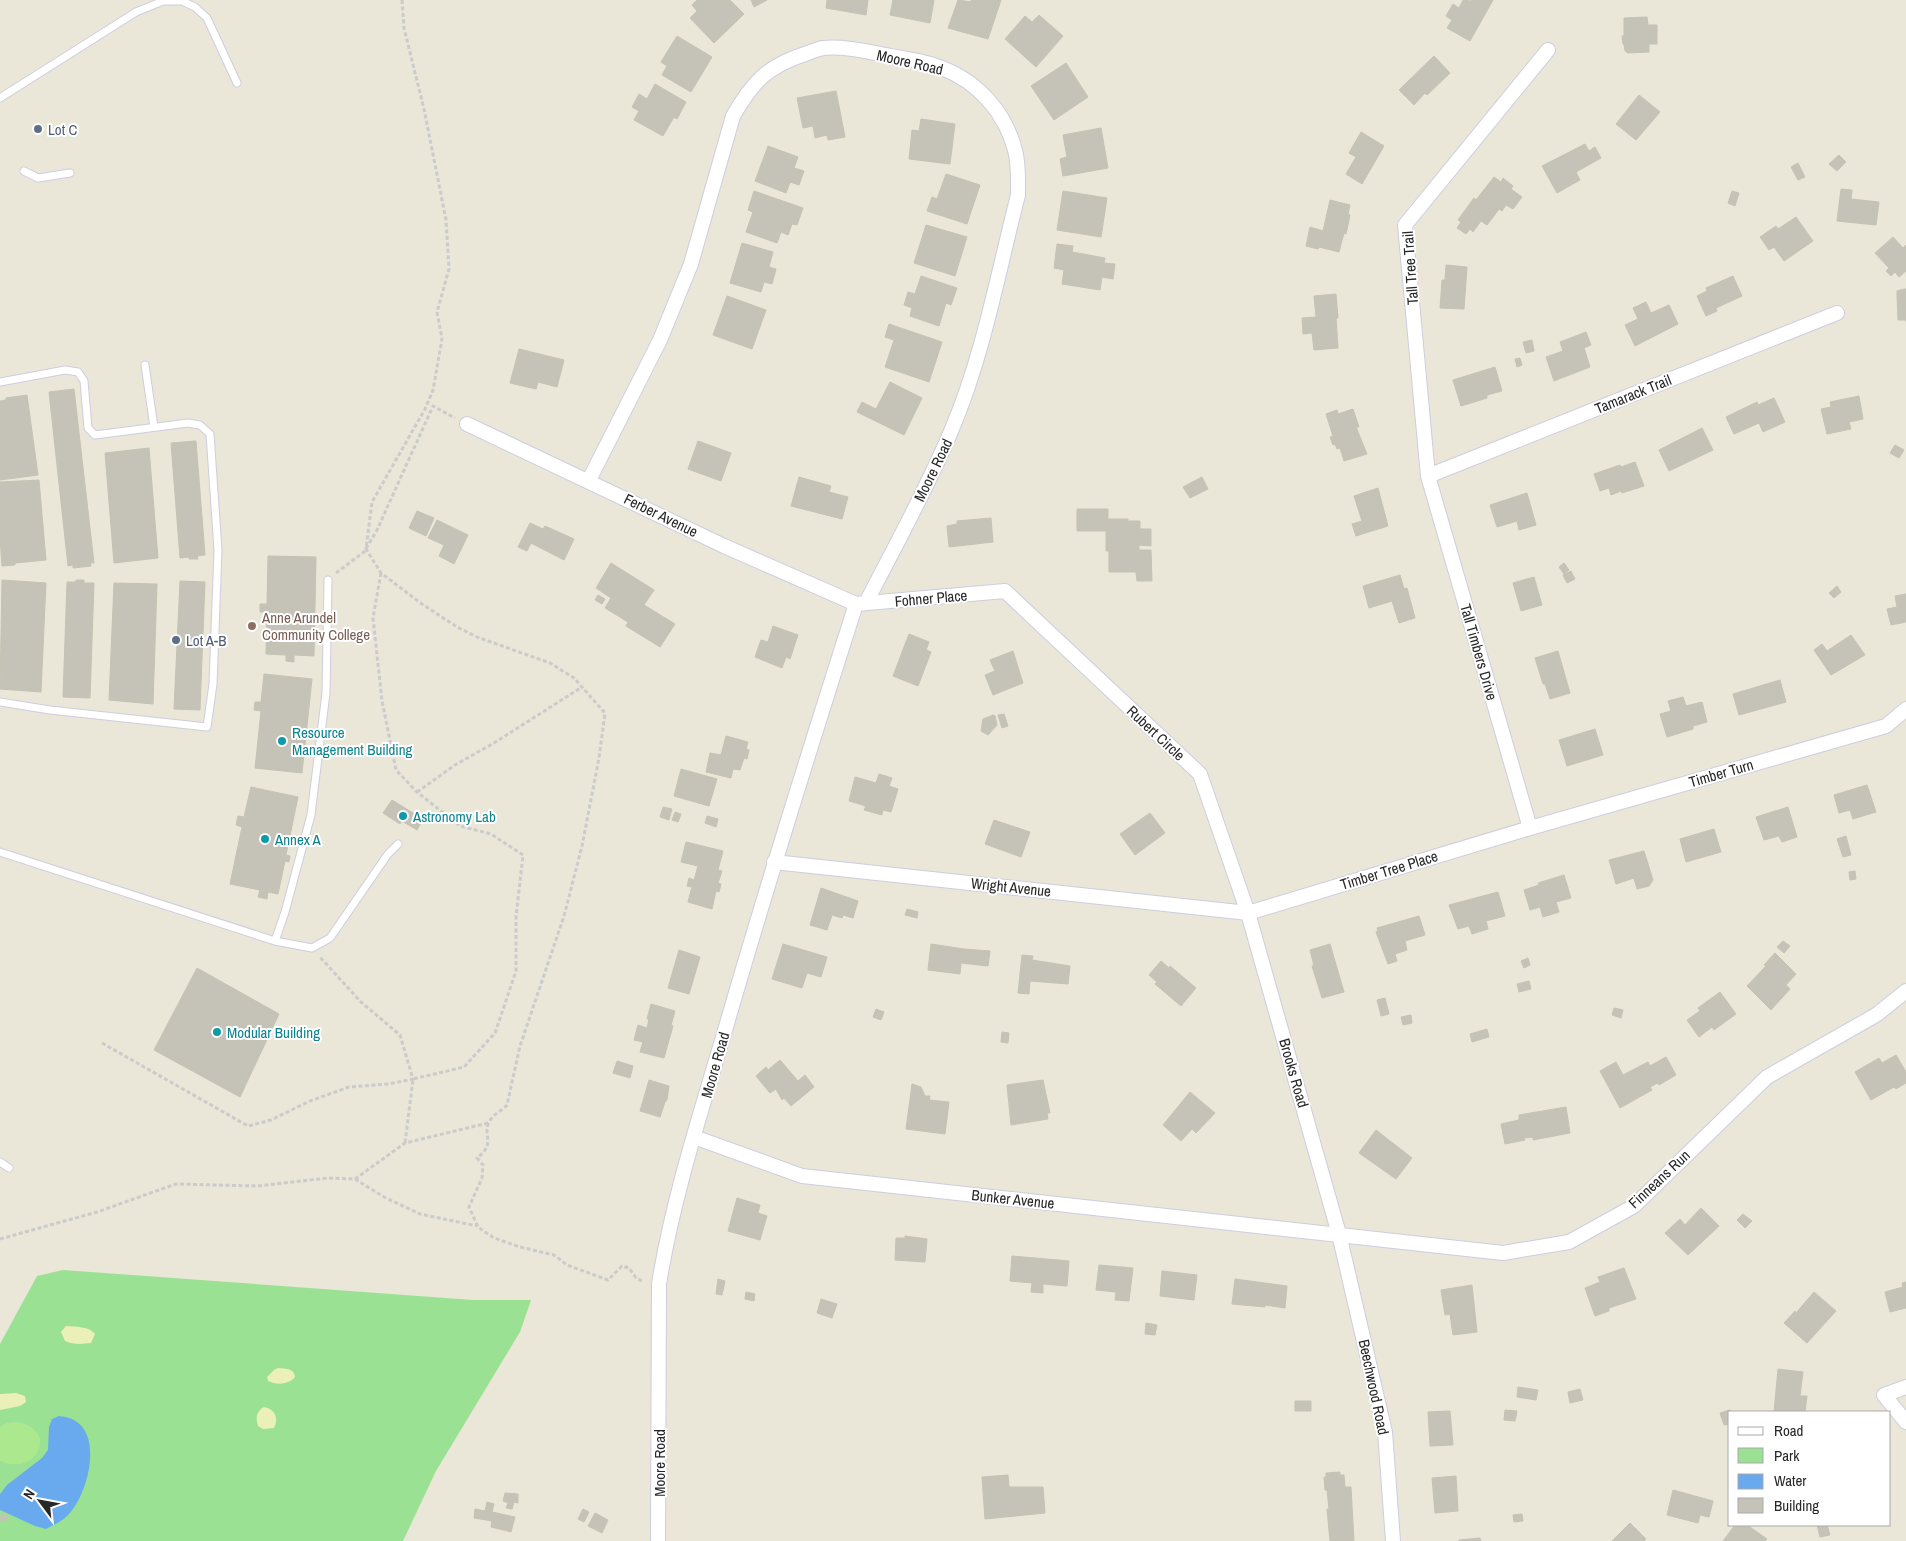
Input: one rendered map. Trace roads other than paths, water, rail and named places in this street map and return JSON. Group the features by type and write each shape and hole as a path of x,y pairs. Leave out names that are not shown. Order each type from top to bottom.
{"street":[{"name":"Moore Road","path":"589,480 660,340 690,264 733,116 744,97 759,78 787,60 822,48 852,49 941,67 960,76 977,88 995,108 1007,129 1015,150 1018,172 1018,195 975,365 952,428 930,478 861,604 774,862 694,1137 666,1243 659,1284 658,1541"},
{"name":"Tall Tree Trail","path":"1428,476 1405,225 1548,50"},
{"name":"Tamarack Trail","path":"1428,476 1837,313"},
{"name":"Ferber Avenue","path":"467,424 589,480 724,546 861,604"},
{"name":"Tall Timbers Drive","path":"1428,476 1530,828"},
{"name":"Fohner Place","path":"861,604 1005,591"},
{"name":"Rubert Circle","path":"1005,591 1200,774 1248,913"},
{"name":"Timber Turn","path":"1530,828 1886,726 1906,709"},
{"name":"Timber Tree Place","path":"1248,913 1530,828"},
{"name":"Wright Avenue","path":"774,862 1248,913"},
{"name":"Brooks Road","path":"1248,913 1339,1234"},
{"name":"Finneans Run","path":"1339,1234 1503,1253 1569,1242 1634,1206 1766,1077 1876,1015 1906,991"},
{"name":"Bunker Avenue","path":"694,1137 802,1176 1339,1234"},
{"name":"Beechwood Road","path":"1339,1234 1385,1432 1393,1541"},
{"path":"1906,1387 1884,1395 1906,1422"}],"lane":[{"path":"0,98 136,12 163,1 182,2 195,7 207,18 237,83"},
{"path":"24,171 38,178 70,173"},
{"path":"145,365 154,427"},
{"path":"0,382 65,370 78,372 84,381 88,428 95,436 188,423 200,425 210,434 218,550 213,684 207,727 50,710 0,702"},
{"path":"275,941 285,912 311,815 326,693 328,580"},
{"path":"0,852 275,941 312,948 330,938 388,854 398,844"},
{"path":"0,1162 9,1168"}],"water":[{"path":"59,1416 77,1422 85,1431 89,1442 89,1470 80,1497 73,1509 64,1519 46,1529 0,1510 0,1494 7,1485 42,1458 48,1450 49,1427 52,1419"}],"place":[{"name":"Lot C","path":"38,129"},
{"name":"Anne Arundel Community College","path":"252,626"},
{"name":"Lot A-B","path":"176,640"},
{"name":"Resource Management Building","path":"282,741"},
{"name":"Astronomy Lab","path":"403,816"},
{"name":"Annex A","path":"265,839"},
{"name":"Modular Building","path":"217,1032"}]}
